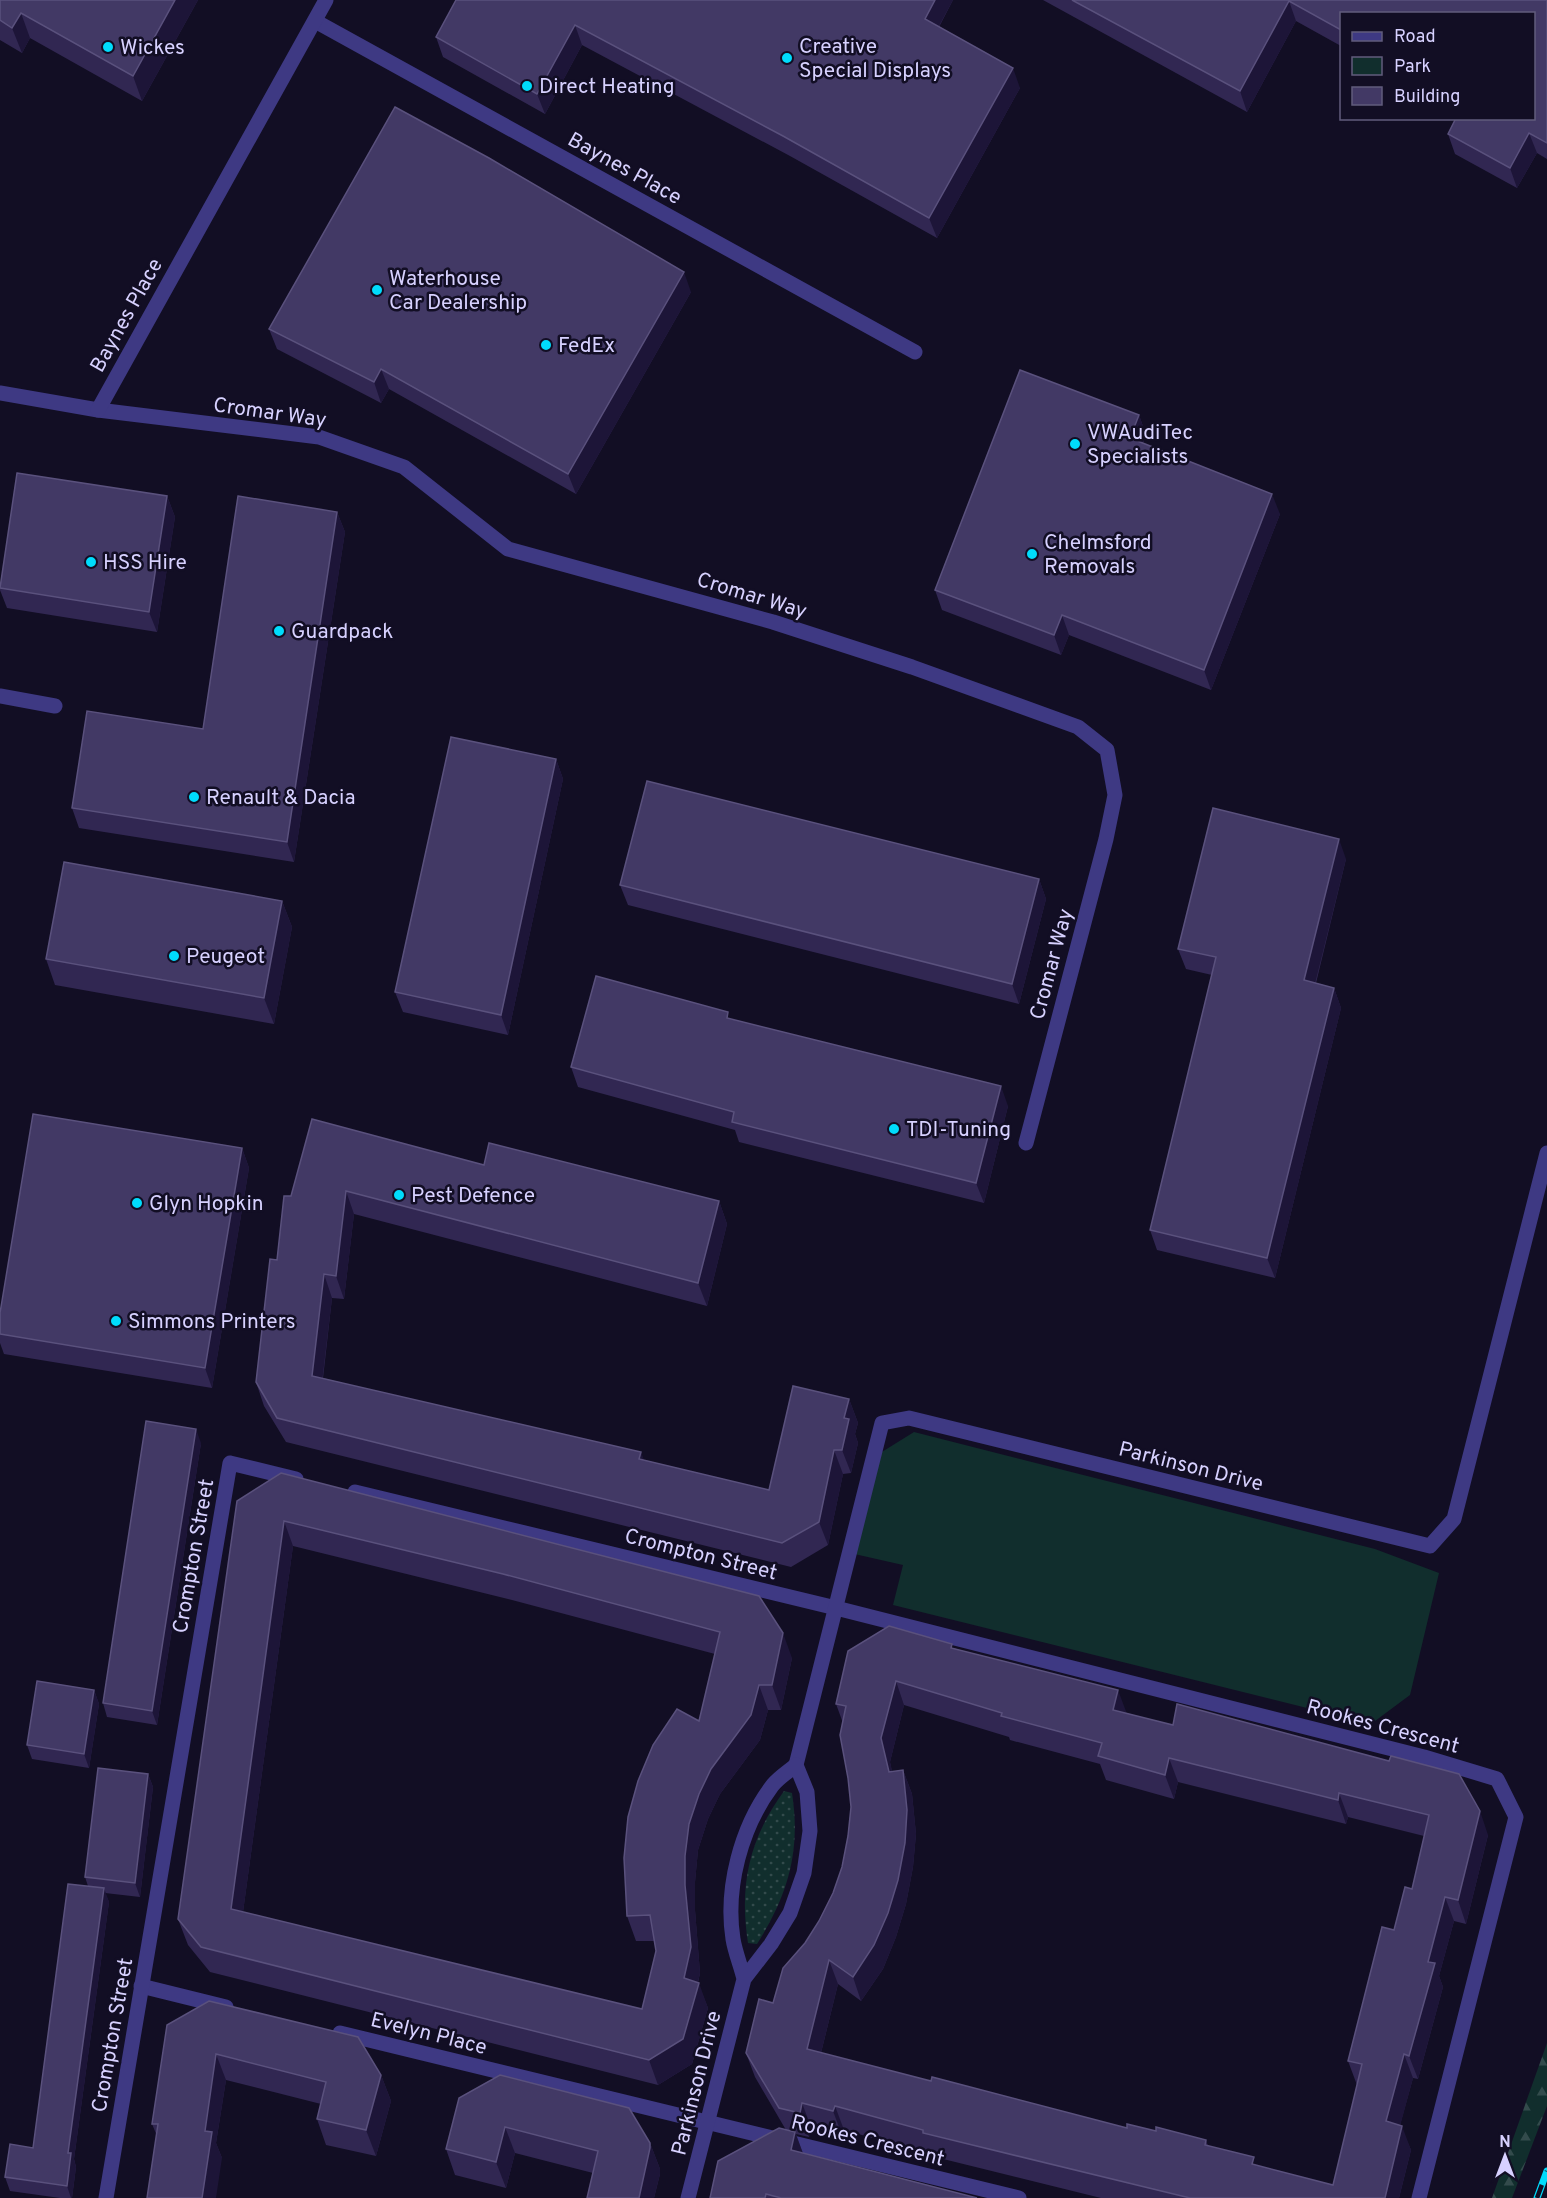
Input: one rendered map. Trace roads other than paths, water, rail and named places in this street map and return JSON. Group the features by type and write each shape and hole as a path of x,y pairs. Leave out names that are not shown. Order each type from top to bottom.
{"street":[{"name":"Baynes Place","path":"98,410 326,0"},
{"name":"Baynes Place","path":"315,21 915,352"},
{"name":"Cromar Way","path":"0,393 51,404 319,437 404,466 508,549 773,622 912,667 1078,727 1107,750 1115,795 1106,839 1026,1143"},
{"path":"0,696 55,706"},
{"name":"Parkinson Drive","path":"744,1979 733,1939 732,1896 739,1858 753,1816 773,1785 796,1765 882,1423 909,1418 1430,1546 1454,1519 1547,1153"},
{"name":"Crompton Street","path":"106,2198 230,1463 308,1481"},
{"name":"Crompton Street","path":"342,1489 836,1608"},
{"name":"Rookes Crescent","path":"836,1608 1424,1757 1497,1779 1516,1816 1419,2198"},
{"name":"Parkinson Drive","path":"688,2198 744,1979 771,1944 790,1913 804,1873 810,1831 807,1792 796,1765"},
{"path":"141,1986 235,2009"},
{"name":"Evelyn Place","path":"328,2031 707,2123"},
{"name":"Rookes Crescent","path":"707,2123 1019,2198"}],"railway":[{"path":"1537,2198 1547,2171"}],"place":[{"name":"Wickes","path":"108,47"},
{"name":"Creative Special Displays","path":"787,58"},
{"name":"Direct Heating","path":"527,86"},
{"name":"Waterhouse Car Dealership","path":"377,290"},
{"name":"FedEx","path":"546,345"},
{"name":"VWAudiTec Specialists","path":"1075,444"},
{"name":"Chelmsford Removals","path":"1032,554"},
{"name":"HSS Hire","path":"91,562"},
{"name":"Guardpack","path":"279,631"},
{"name":"Renault & Dacia","path":"194,797"},
{"name":"Peugeot","path":"174,956"},
{"name":"TDI-Tuning","path":"894,1129"},
{"name":"Pest Defence","path":"399,1195"},
{"name":"Glyn Hopkin","path":"137,1203"},
{"name":"Simmons Printers","path":"116,1321"}]}
